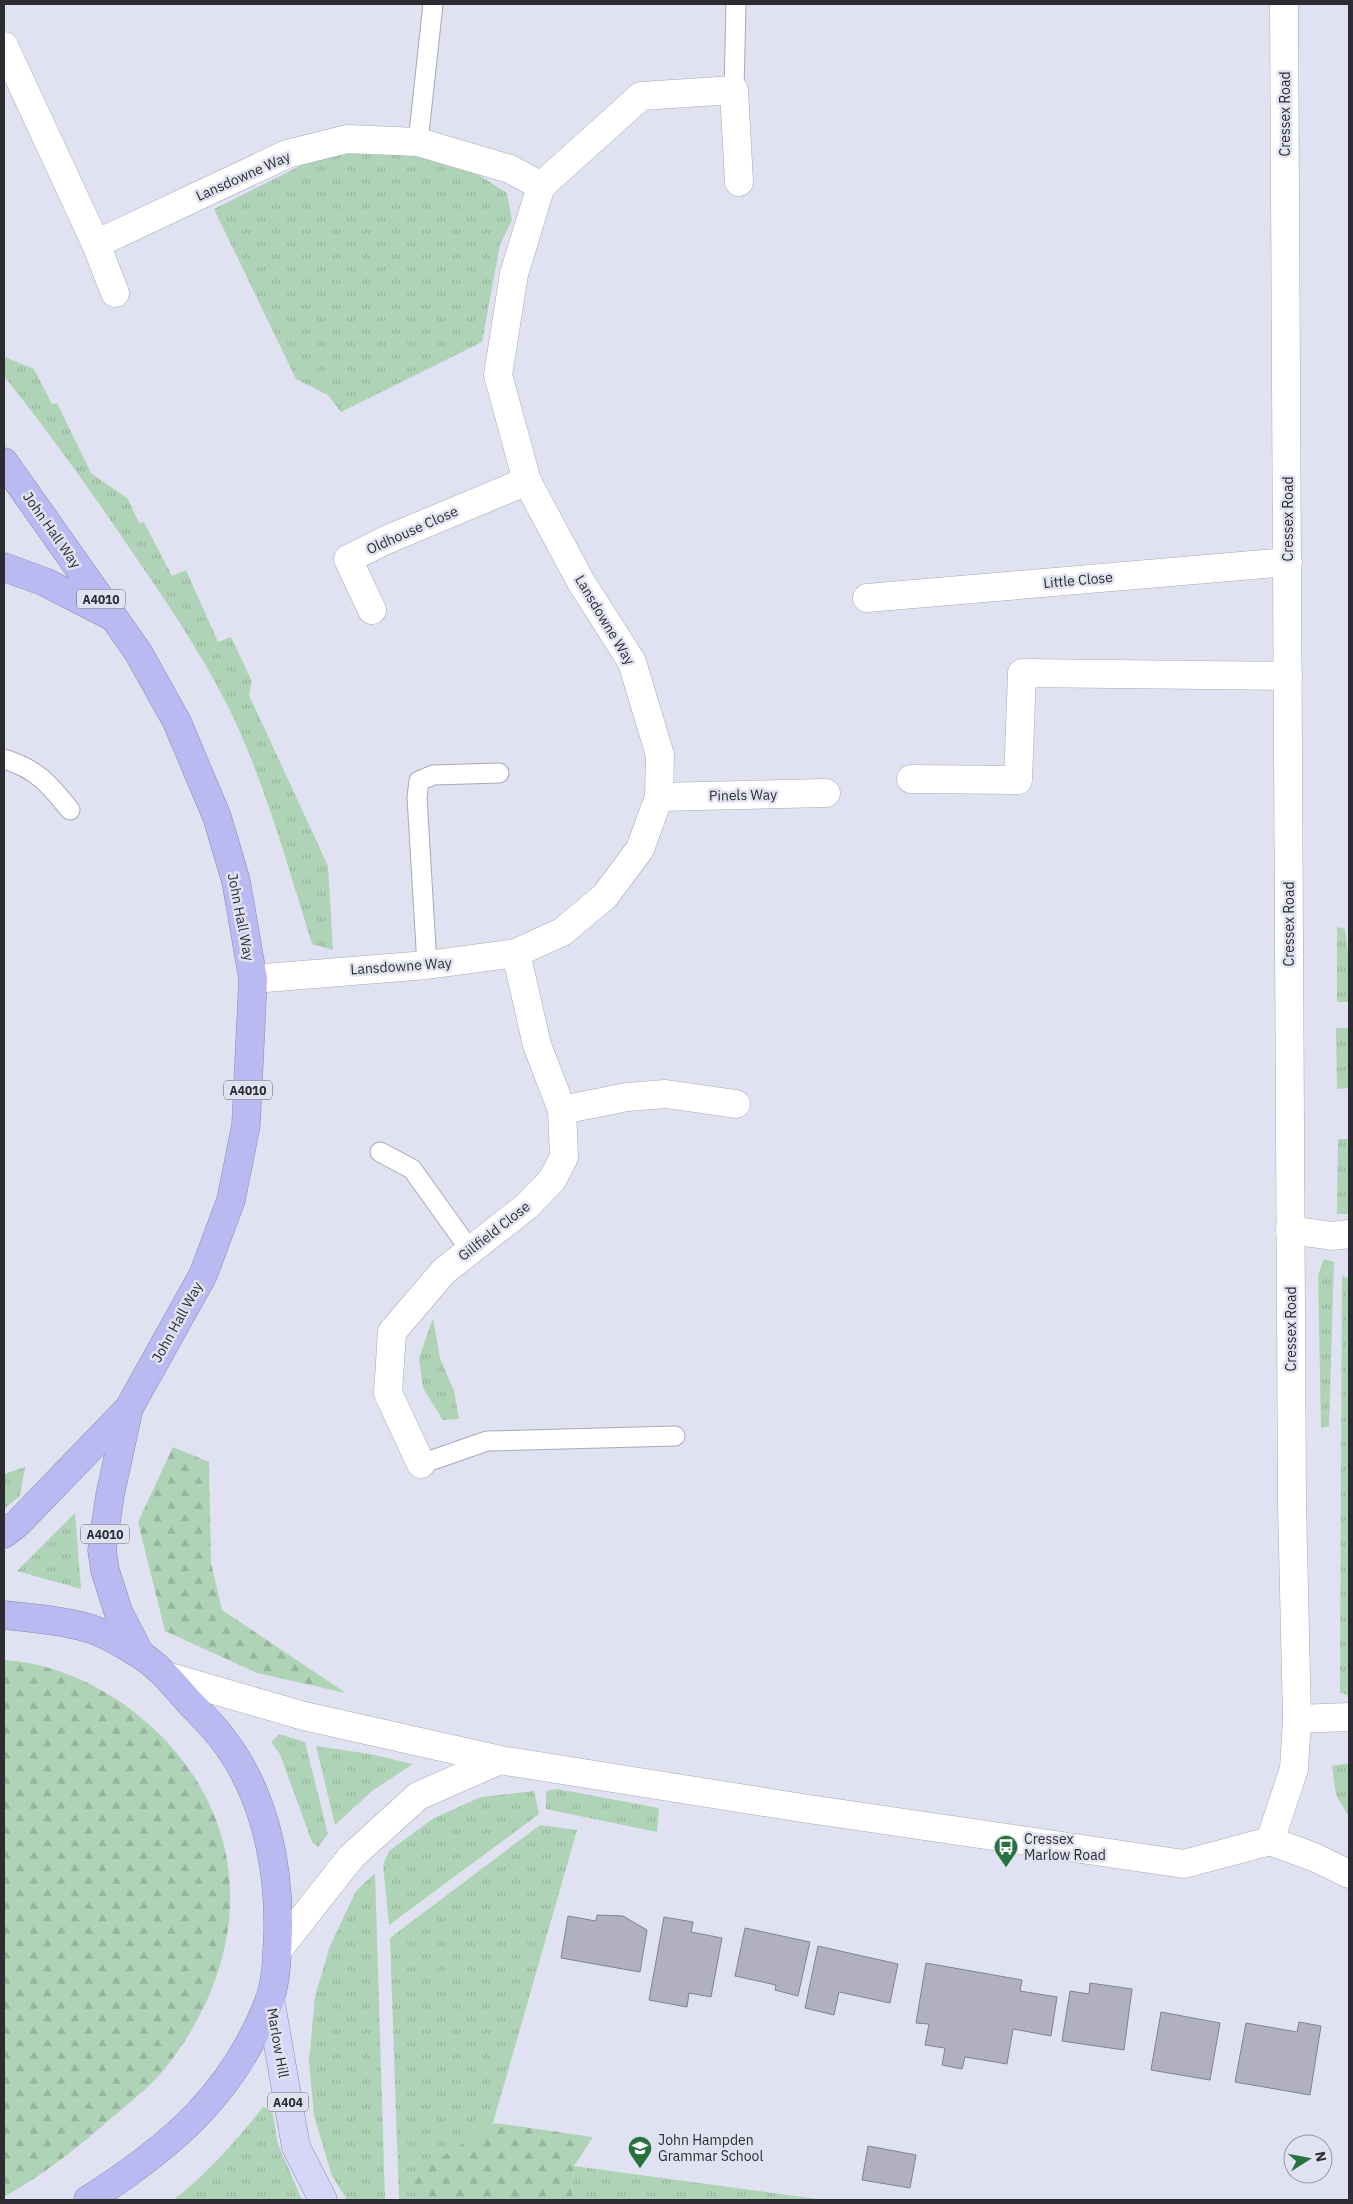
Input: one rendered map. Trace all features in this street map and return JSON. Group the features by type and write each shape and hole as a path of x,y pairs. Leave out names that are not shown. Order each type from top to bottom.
{"highway":[{"name":"John Hall Way","path":"4,1534 17,1524 129,1408 203,1275 231,1200 246,1125 253,978 236,881 216,817 176,722 138,652 8,478"},
{"path":"4,567 45,582 114,618"},
{"name":"John Hall Way","path":"129,1408 110,1496 102,1550 105,1570 118,1611 140,1654"},
{"path":"4,1615 90,1628 140,1654 166,1676 223,1738 250,1784 270,1838 278,1900 277,1951 270,1998 242,2058 213,2098 157,2154 88,2200"}],"main road":[{"name":"Marlow Hill","path":"270,1998 296,2147 323,2200"}],"street":[{"name":"Cressex Road","path":"1270,1841 1294,1769 1297,1719 1292,1513 1284,4"},
{"path":"4,46 96,244 115,293"},
{"path":"541,186 641,96 734,90 739,182"},
{"name":"Lansdowne Way","path":"96,244 288,154 347,139 418,142 510,169 541,186 514,274 498,375 527,481 581,582 632,662 660,755 659,796 640,849 605,896 562,932 516,954 427,965 253,978"},
{"name":"Oldhouse Close","path":"372,610 348,559 386,540 527,481"},
{"name":"Little Close","path":"867,598 1288,562"},
{"path":"911,779 1018,780 1022,673 1288,676"},
{"name":"Pinels Way","path":"659,796 826,793"},
{"name":"Gillfield Close","path":"421,1464 388,1393 392,1332 444,1271 527,1206 552,1180 564,1157 562,1110 537,1045 516,954"},
{"path":"562,1110 627,1097 666,1094 736,1104"},
{"path":"1290,1230 1332,1236 1349,1234"},
{"path":"166,1676 304,1716 500,1760 802,1808 1184,1864 1270,1841 1314,1857 1349,1874"},
{"path":"1297,1719 1349,1717"},
{"path":"277,1951 351,1857 418,1796 500,1760"}],"lane":[{"path":"418,142 433,4"},
{"path":"734,90 736,4"},
{"path":"4,759 25,766 46,781 70,810"},
{"path":"427,965 417,797 419,780 433,775 499,773"},
{"path":"380,1152 412,1169 470,1250"},
{"path":"421,1464 487,1442 675,1436"}],"green space":[{"path":"364,151 420,156 477,174 507,193 512,220 500,245 482,342 341,412 328,395 296,379 214,209 308,162"},
{"path":"4,357 34,369 52,404 57,403 91,473 128,499 139,523 144,522 172,576 186,570 218,642 231,637 252,681 249,695 328,866 333,950 312,944 258,777 236,723 215,681 178,621 107,514 4,376"},
{"path":"1337,927 1345,929 1349,962 1349,1002 1337,1002"},
{"path":"1336,1028 1349,1028 1349,1088 1337,1089"},
{"path":"1338,1139 1349,1139 1349,1214 1337,1214"},
{"path":"1324,1259 1334,1262 1329,1426 1321,1428 1318,1275"},
{"path":"1342,1276 1349,1278 1349,1696 1340,1692"},
{"path":"433,1318 440,1358 454,1391 459,1419 443,1420 423,1388 419,1358"},
{"path":"173,1447 209,1462 211,1563 222,1610 346,1693 257,1673 165,1631 138,1522"},
{"path":"25,1467 20,1496 4,1509 4,1474"},
{"path":"75,1513 81,1589 17,1571"},
{"path":"4,1660 49,1668 92,1685 132,1710 166,1741 195,1779 216,1819 227,1860 230,1903 225,1945 213,1987 193,2028 166,2067 142,2092 76,2148 34,2179 4,2197"},
{"path":"279,1734 305,1742 328,1834 318,1847 312,1842 280,1754 271,1742"},
{"path":"316,1746 370,1754 413,1764 372,1791 335,1825"},
{"path":"1349,1763 1349,1817 1336,1795 1332,1766"},
{"path":"557,1789 659,1808 657,1832 546,1809 546,1791"},
{"path":"534,1791 539,1814 389,1925 383,1865 389,1851 434,1818 481,1797"},
{"path":"540,1825 577,1830 471,2200 399,2200 390,1938"},
{"path":"375,1873 385,2200 347,2200 332,2176 314,2116 309,2061 315,1996 330,1946 356,1891"},
{"path":"263,2107 272,2110 278,2144 302,2200 173,2200 221,2156"},
{"path":"495,2123 593,2137 574,2166 572,2200 421,2200 406,2180"},
{"path":"574,2166 824,2200 572,2200"}],"building":[{"path":"597,1915 623,1916 647,1930 640,1972 561,1958 568,1916 596,1921"},
{"path":"664,1917 693,1922 691,1932 722,1938 711,1997 689,1993 687,2007 649,2000"},
{"path":"745,1928 810,1942 798,1996 775,1990 776,1985 735,1976"},
{"path":"818,1946 898,1964 890,2003 839,1992 834,2015 805,2008"},
{"path":"926,1963 1022,1980 1020,1991 1057,1997 1051,2036 1013,2029 1007,2064 965,2057 962,2069 942,2065 945,2048 925,2045 929,2024 916,2023"},
{"path":"1090,1983 1132,1989 1124,2050 1062,2041 1070,1991 1089,1994"},
{"path":"1161,2012 1220,2023 1210,2080 1151,2070"},
{"path":"1299,2022 1321,2026 1310,2095 1235,2082 1246,2023 1297,2032"},
{"path":"868,2146 916,2155 910,2188 862,2180"}],"place":[{"name":"Cressex Marlow Road","path":"1006,1868"},
{"name":"John Hampden Grammar School","path":"640,2169"}]}
